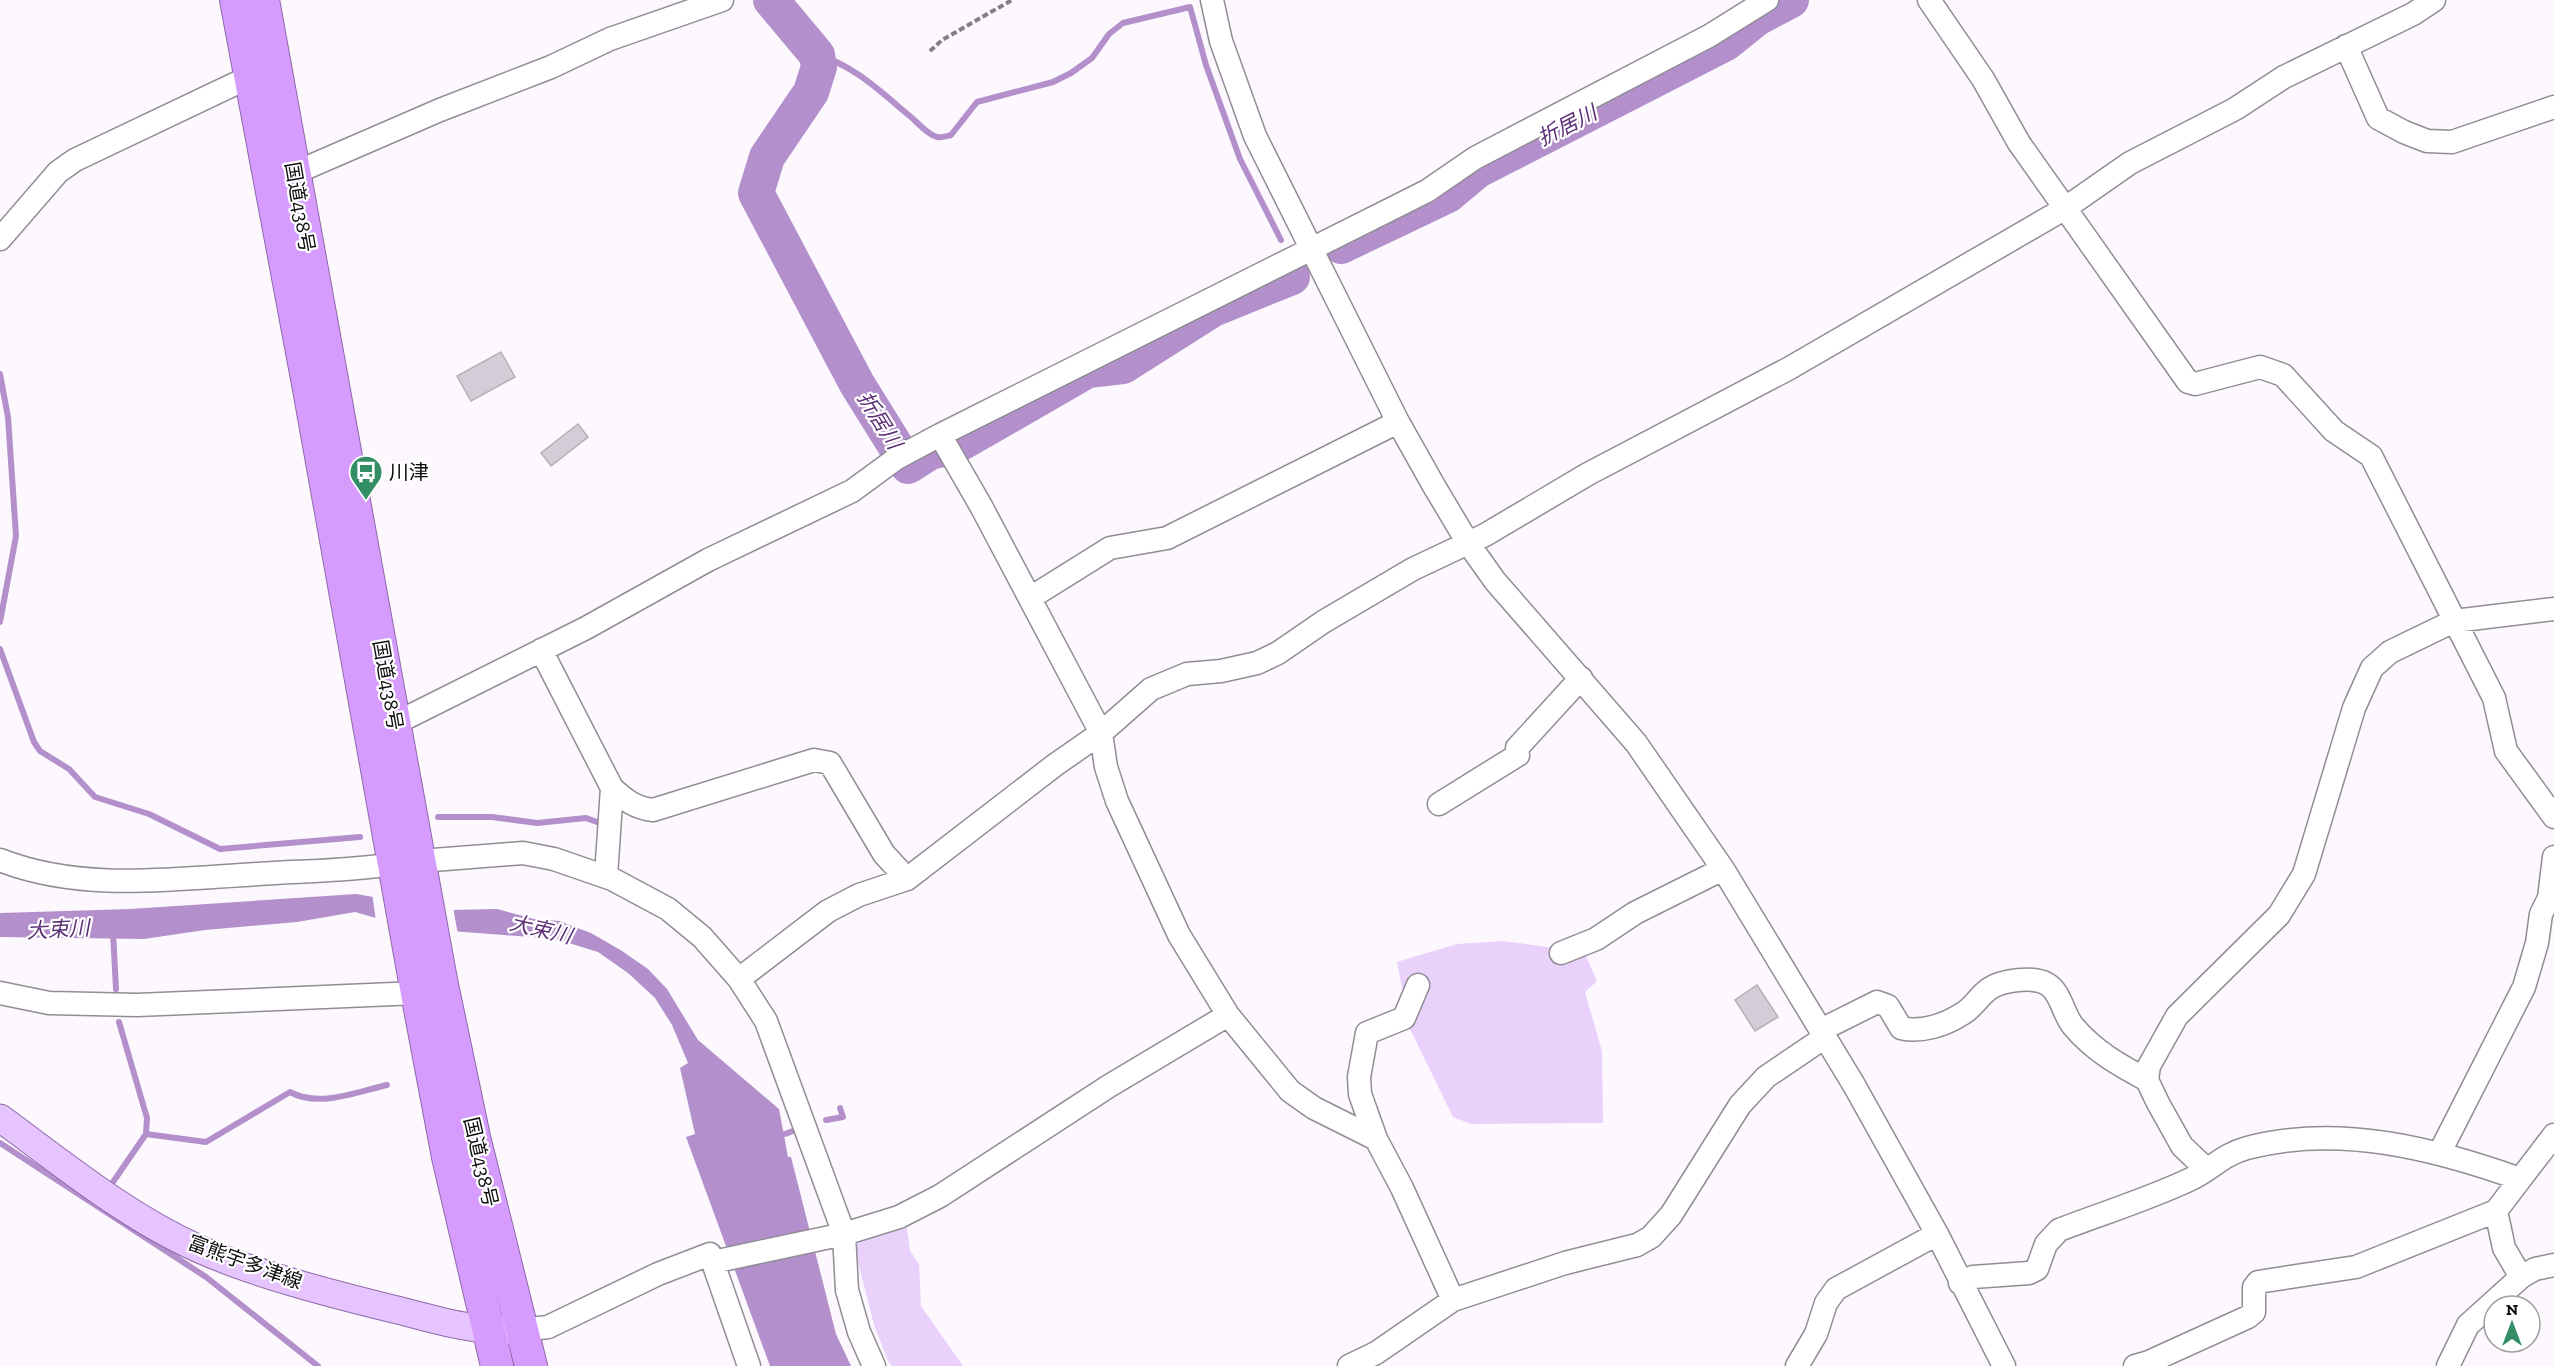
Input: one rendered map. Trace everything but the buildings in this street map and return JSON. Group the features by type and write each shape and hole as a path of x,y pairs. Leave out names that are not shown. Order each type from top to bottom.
{"highway":[{"name":"国道438号","path":"236,0 262,71 408,866 448,1157 497,1366"},
{"name":"国道438号","path":"262,71 263,0"},
{"name":"国道438号","path":"425,986 474,1137 531,1366"}],"main road":[{"name":"富熊宇多津線","path":"0,1118 106,1196 197,1248 256,1269 364,1302 487,1331 522,1330"}],"street":[{"path":"282,178 440,110 551,67 610,39 722,0"},
{"path":"1212,0 1221,40 1243,106 1310,250 1398,422 1468,543 1538,633 1581,678 1636,743 1722,869 1823,1034 1937,1234 2004,1366"},
{"path":"382,729 541,651 708,560 852,491 902,456 946,444 1310,250 1426,191 1475,158 1709,36 1767,0"},
{"path":"1929,0 1983,79 2019,143 2188,382 2195,384 2260,368 2271,369 2283,375 2334,430 2371,456 2494,698 2506,751 2554,817"},
{"path":"739,979 828,911 860,895 907,879 1055,765 1101,733 1151,689 1168,680 1257,663 1278,652 1323,622 1413,569 1468,543 1588,474 1788,369 2064,208 2130,163 2235,109 2284,77 2413,14 2434,0"},
{"path":"2346,46 2378,118 2403,132 2427,141 2452,142 2554,107"},
{"path":"0,239 58,172 75,160 262,71"},
{"path":"1030,598 1110,548 1167,538 1350,449 1398,422"},
{"path":"946,444 1101,733 1106,766 1117,801 1179,935 1228,1016 1290,1091 1314,1108 1376,1139"},
{"path":"2147,1080 2149,1066 2177,1016 2279,915 2292,898 2304,874 2354,708 2372,668 2390,652 2454,621 2554,609"},
{"path":"541,651 612,788 625,800 640,808 652,810 814,760 824,761 830,763 884,854 907,879"},
{"path":"1439,804 1518,755 1517,748 1581,678"},
{"path":"606,876 612,788"},
{"path":"0,860 28,869 96,881 408,866 523,853 554,859 606,876 668,909 702,937 739,979 766,1021 844,1234 847,1290 859,1332 874,1366"},
{"path":"2439,1154 2524,987 2541,914 2549,898 2554,857"},
{"path":"1561,953 1596,939 1635,913 1722,869"},
{"path":"1349,1366 1376,1353 1453,1300 1565,1263 1637,1245 1651,1238 1671,1215 1740,1105 1766,1077 1823,1034 1876,1002 1888,1006 1901,1028 1924,1029 1962,1014 1990,988 2002,983 2031,980 2048,984 2055,992 2071,1024 2109,1060 2147,1080 2182,1146 2205,1168"},
{"path":"1418,985 1404,1017 1367,1033 1359,1077 1360,1094 1376,1139 1402,1188 1453,1300"},
{"path":"0,993 49,1003 137,1005 425,986"},
{"path":"716,1261 844,1234 899,1217 940,1196 1109,1086 1228,1016"},
{"path":"2135,1366 2149,1362 2248,1317 2254,1312 2254,1287 2258,1282 2356,1268 2496,1212 2554,1135"},
{"path":"1960,1283 1973,1277 2029,1273 2037,1269 2046,1244 2059,1230 2193,1178 2220,1159 2245,1149 2308,1138 2387,1142 2439,1154 2520,1179"},
{"path":"2496,1212 2504,1248 2521,1277"},
{"path":"1797,1366 1816,1334 1826,1303 1836,1289 1937,1234"},
{"path":"522,1330 548,1327 658,1274 710,1254 716,1261 749,1366"},
{"path":"2448,1366 2468,1325 2521,1277 2535,1269 2554,1265"}],"path":[{"path":"930,51 942,40 1012,0"}],"shaded area":[{"path":"1503,941 1584,952 1597,981 1585,992 1602,1051 1603,1123 1471,1124 1453,1117 1410,1029 1397,962 1457,944"},
{"path":"907,1228 910,1251 919,1264 921,1306 963,1366 892,1366 888,1361 874,1325 853,1243"}],"water":[{"path":"765,0 779,0 798,26 789,29"},
{"name":"大束川","path":"356,894 451,910 497,909 534,919 559,921 591,933 648,969 667,989 698,1040 779,1109 788,1157 791,1157 836,1334 851,1366 770,1366 686,1137 695,1134 680,1068 688,1063 672,1025 655,998 628,973 598,952 556,939 411,928 355,912 297,922 205,930 144,939 0,937 0,913 130,909"}],"pier":[{"path":"372,893 453,907 458,935 411,931 376,921"}],"waterway":[{"name":"折居川","path":"771,0 817,55 819,67 811,92 767,157 756,193 857,384 908,466 930,452 956,446 1088,370 1123,366 1213,309 1292,277"},
{"name":"折居川","path":"1341,246 1448,195 1478,170 1726,43 1757,18 1791,0"},
{"path":"817,55 843,65 878,90 927,131 934,136 942,137 951,135 977,102 1053,82 1071,73 1092,58 1109,34 1123,23 1190,7 1206,65 1240,159 1281,240"},
{"path":"0,374 8,417 16,536 0,622"},
{"path":"0,649 34,742 40,751 69,769 95,797 149,814 220,849 360,837"},
{"path":"438,817 492,817 537,823 586,818 597,822"},
{"path":"113,932 116,989"},
{"path":"113,1182 146,1134 147,1118 119,1022"},
{"path":"146,1134 206,1142 290,1092 301,1097 325,1099 387,1085"},
{"path":"826,1120 843,1117 840,1108"},
{"path":"785,1134 798,1129"},
{"path":"0,1143 206,1277 318,1366"}],"place":[{"name":"川津","path":"366,501"}]}
